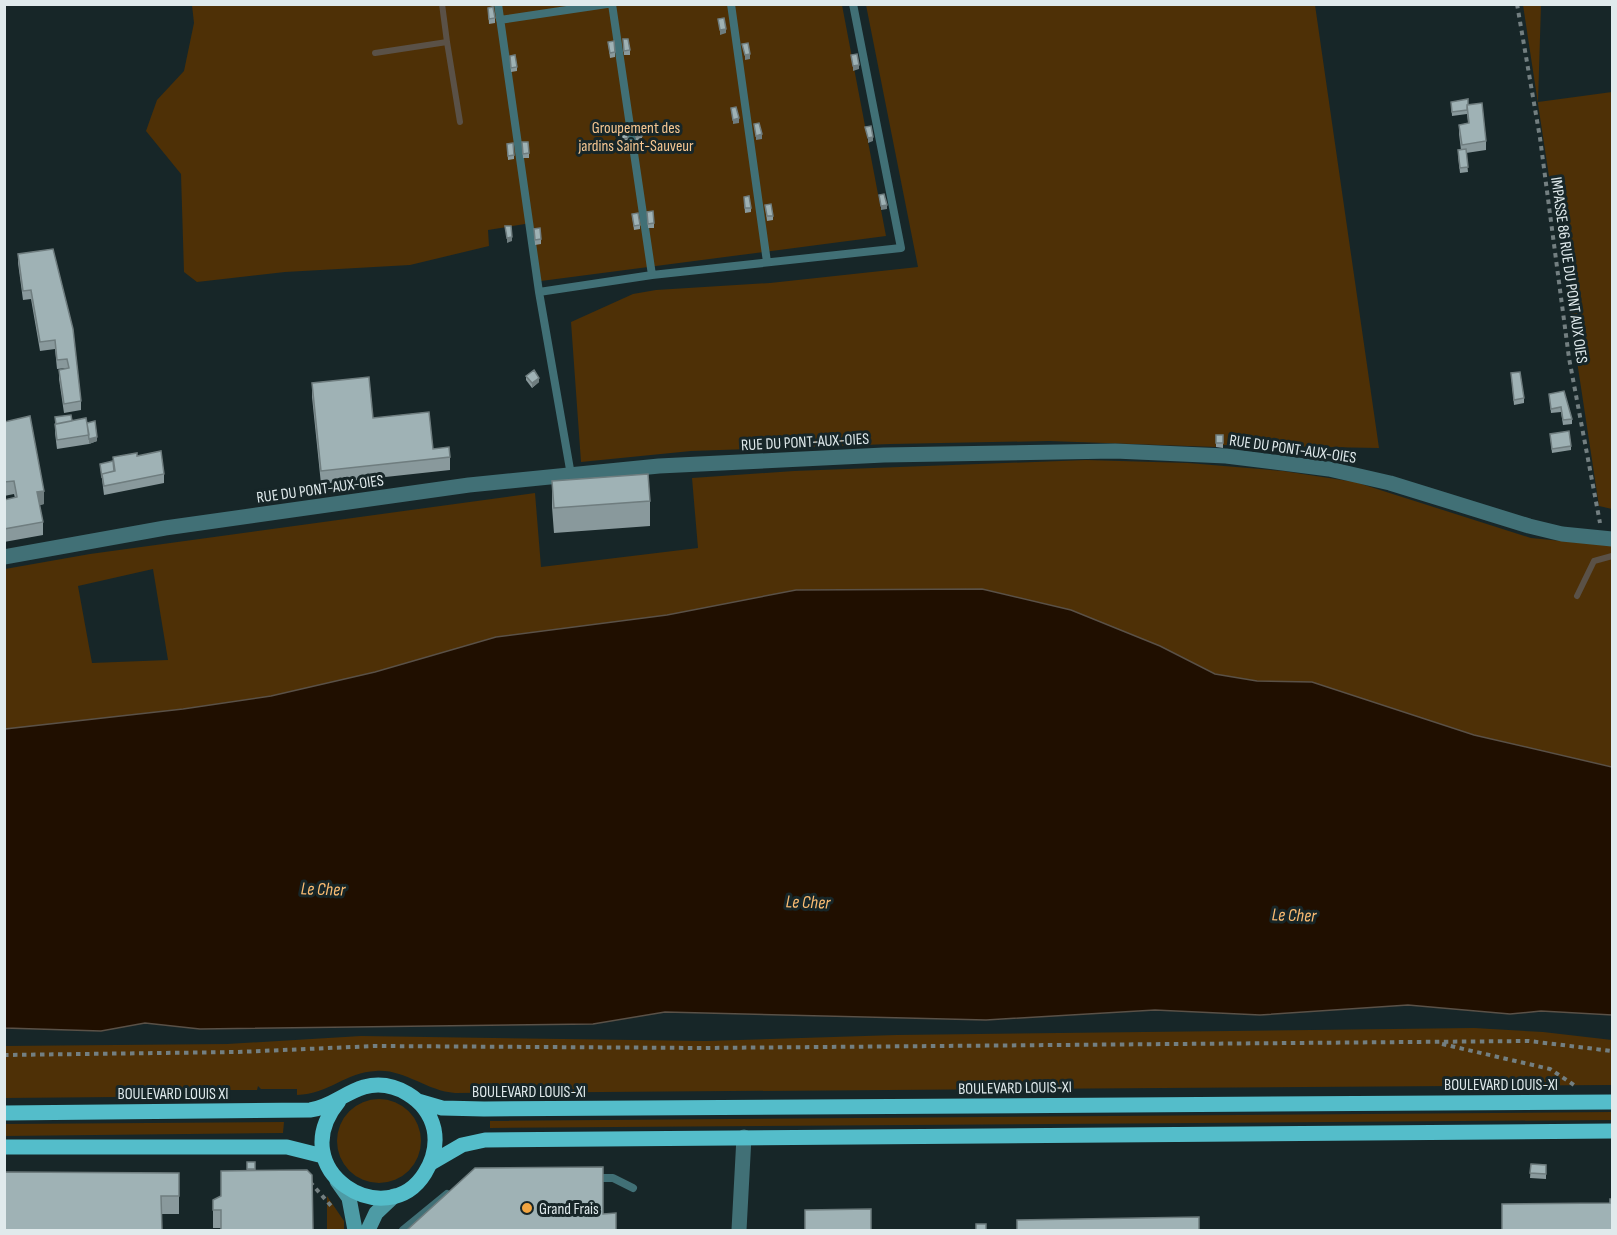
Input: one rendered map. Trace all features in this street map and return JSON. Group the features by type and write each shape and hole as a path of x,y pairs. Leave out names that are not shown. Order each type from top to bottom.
{"main road":[{"path":"337,1181 349,1191 363,1197 379,1199 410,1189 423,1177 431,1162 435,1146 434,1130 428,1114 418,1101 393,1087 379,1085 358,1090 339,1101 330,1112 324,1126 323,1156 337,1181 349,1198 355,1230"},
{"name":"BOULEVARD LOUIS XI","path":"4,1113 310,1110 339,1101"},
{"name":"BOULEVARD LOUIS-XI","path":"418,1101 442,1108 484,1109 1612,1102"},
{"path":"431,1162 462,1145 485,1140 1612,1131"},
{"path":"4,1147 287,1147 323,1156"},
{"path":"368,1230 376,1213 394,1196"}],"street":[{"name":"RUE DU PONT-AUX-OIES","path":"4,557 165,528 469,485 572,475 702,463 884,455 1115,451 1226,456 1329,468 1390,483 1519,524 1562,534 1608,539"},
{"path":"739,1230 744,1137"}],"lane":[{"path":"498,4 539,292 572,475"},
{"path":"500,20 607,4"},
{"path":"612,4 652,275"},
{"path":"731,4 767,262"},
{"path":"539,292 652,275 901,248 853,4"},
{"path":"589,1178 613,1178 633,1188"},
{"path":"403,1230 453,1189"}],"path":[{"name":"IMPASSE 86 RUE DU PONT AUX OIES","path":"1517,4 1540,138 1569,358 1608,539"},
{"path":"4,1055 238,1053 375,1046 702,1048 1528,1041 1612,1051"},
{"path":"1436,1042 1550,1069 1572,1083 1587,1102"}],"green space":[{"name":"Groupement des jardins Saint-Sauveur","path":"192,5 842,5 886,236 541,281 531,223 488,230 489,246 410,265 285,272 197,282 184,272 181,174 146,131 157,100 184,71 194,23"},
{"path":"866,5 1315,5 1379,448 1223,445 1216,447 1049,441 691,451 581,462 571,322 633,294 656,290 770,283 918,267"},
{"path":"1523,5 1541,5 1538,102 1612,92 1612,509 1599,506"},
{"path":"1086,460 1188,463 1283,471 1355,482 1531,538 1612,546 1612,767 1474,735 1312,683 1257,681 1215,674 1160,646 1071,610 982,589 796,590 667,615 496,637 375,672 271,696 183,709 5,729 5,569 90,554 535,493 541,567 698,548 692,478 794,471","holes":["153,569 168,660 92,663 78,586"]},
{"path":"1474,1028 1543,1032 1612,1040 1612,1085 455,1093 434,1088 397,1073 376,1071 356,1075 319,1091 297,1095 297,1089 261,1089 258,1086 257,1090 228,1090 229,1096 4,1098 5,1046 227,1044 361,1036 706,1041 896,1035"},
{"path":"379,1099 395,1102 409,1111 418,1125 421,1141 418,1157 409,1171 395,1180 379,1183 363,1180 349,1171 340,1157 337,1141 340,1125 349,1111 363,1102"},
{"path":"1612,1112 1612,1120 490,1128 490,1121"},
{"path":"284,1122 283,1133 5,1136 5,1124"},
{"path":"327,1196 344,1221 344,1230 327,1230"}],"water":[{"name":"Le Cher","path":"982,589 1071,610 1160,646 1215,674 1257,681 1312,682 1474,735 1612,767 1612,1015 1541,1011 1510,1014 1408,1005 1260,1015 1155,1010 986,1020 665,1012 593,1024 200,1029 145,1023 101,1031 5,1028 5,729 183,709 271,696 375,672 496,637 667,615 796,590"}],"building":[{"path":"493,7 495,18 489,19 488,8"},
{"path":"724,18 726,29 720,30 718,19"},
{"path":"623,39 628,39 630,50 624,51"},
{"path":"614,41 615,52 610,53 608,42"},
{"path":"748,43 750,54 745,55 742,44"},
{"path":"857,54 859,65 853,66 851,55"},
{"path":"515,55 517,67 511,68 510,56"},
{"path":"1468,99 1467,110 1452,112 1451,102"},
{"path":"1482,103 1486,141 1462,145 1459,125 1469,123 1467,105"},
{"path":"736,107 739,118 733,120 731,108"},
{"path":"759,123 762,134 756,136 754,124"},
{"path":"641,125 642,136 636,137 635,126"},
{"path":"871,126 873,137 868,138 865,127"},
{"path":"620,127 626,127 628,138 622,139"},
{"path":"522,142 528,142 529,153 523,154"},
{"path":"513,143 514,155 508,156 507,144"},
{"path":"1466,149 1468,167 1460,168 1458,150"},
{"path":"884,194 887,205 881,206 879,195"},
{"path":"749,196 751,208 745,208 744,197"},
{"path":"771,204 773,216 767,216 765,205"},
{"path":"653,211 654,223 648,224 647,212"},
{"path":"638,213 640,225 634,226 632,214"},
{"path":"505,226 511,226 512,237 507,238"},
{"path":"540,228 541,239 535,240 534,229"},
{"path":"53,249 73,329 81,401 64,404 59,370 69,368 67,359 57,360 55,340 40,342 31,290 23,291 18,254"},
{"path":"534,370 539,378 532,383 526,376"},
{"path":"1520,372 1524,398 1514,400 1511,373"},
{"path":"369,377 373,418 429,412 433,449 449,447 450,457 321,471 312,383"},
{"path":"1564,391 1572,419 1563,420 1561,407 1551,409 1549,394"},
{"path":"71,415 72,421 56,424 55,417"},
{"path":"30,416 44,491 37,492 43,522 4,529 4,500 17,497 14,481 4,482 4,422"},
{"path":"86,418 89,435 57,440 55,424"},
{"path":"95,421 97,437 89,439 87,423"},
{"path":"1569,431 1571,446 1552,449 1550,434"},
{"path":"1216,435 1223,435 1223,443 1216,443"},
{"path":"161,451 164,474 104,486 102,474 115,471 113,457 137,453 137,456"},
{"path":"113,461 114,471 102,474 102,478 100,464"},
{"path":"648,474 650,501 554,508 552,481"},
{"path":"247,1162 255,1162 255,1169 247,1169"},
{"path":"1531,1164 1546,1165 1546,1174 1530,1173"},
{"name":"Grand Frais","path":"603,1167 603,1214 616,1213 616,1230 407,1230 475,1168"},
{"path":"307,1170 312,1175 313,1230 221,1230 221,1210 213,1210 213,1200 221,1196 221,1171"},
{"path":"4,1172 179,1173 179,1196 161,1196 162,1230 4,1230"},
{"path":"1612,1199 1612,1230 1502,1230 1502,1204 1610,1203"},
{"path":"871,1209 871,1230 805,1230 805,1210"},
{"path":"1199,1217 1199,1230 1017,1230 1017,1220"},
{"path":"976,1224 986,1224 986,1230 976,1230"}],"waterway":[{"path":"375,53 447,42 442,4"},
{"path":"447,42 460,122"},
{"path":"1577,596 1594,561 1612,556"}],"place":[{"name":"Grand Frais","path":"527,1208"}]}
